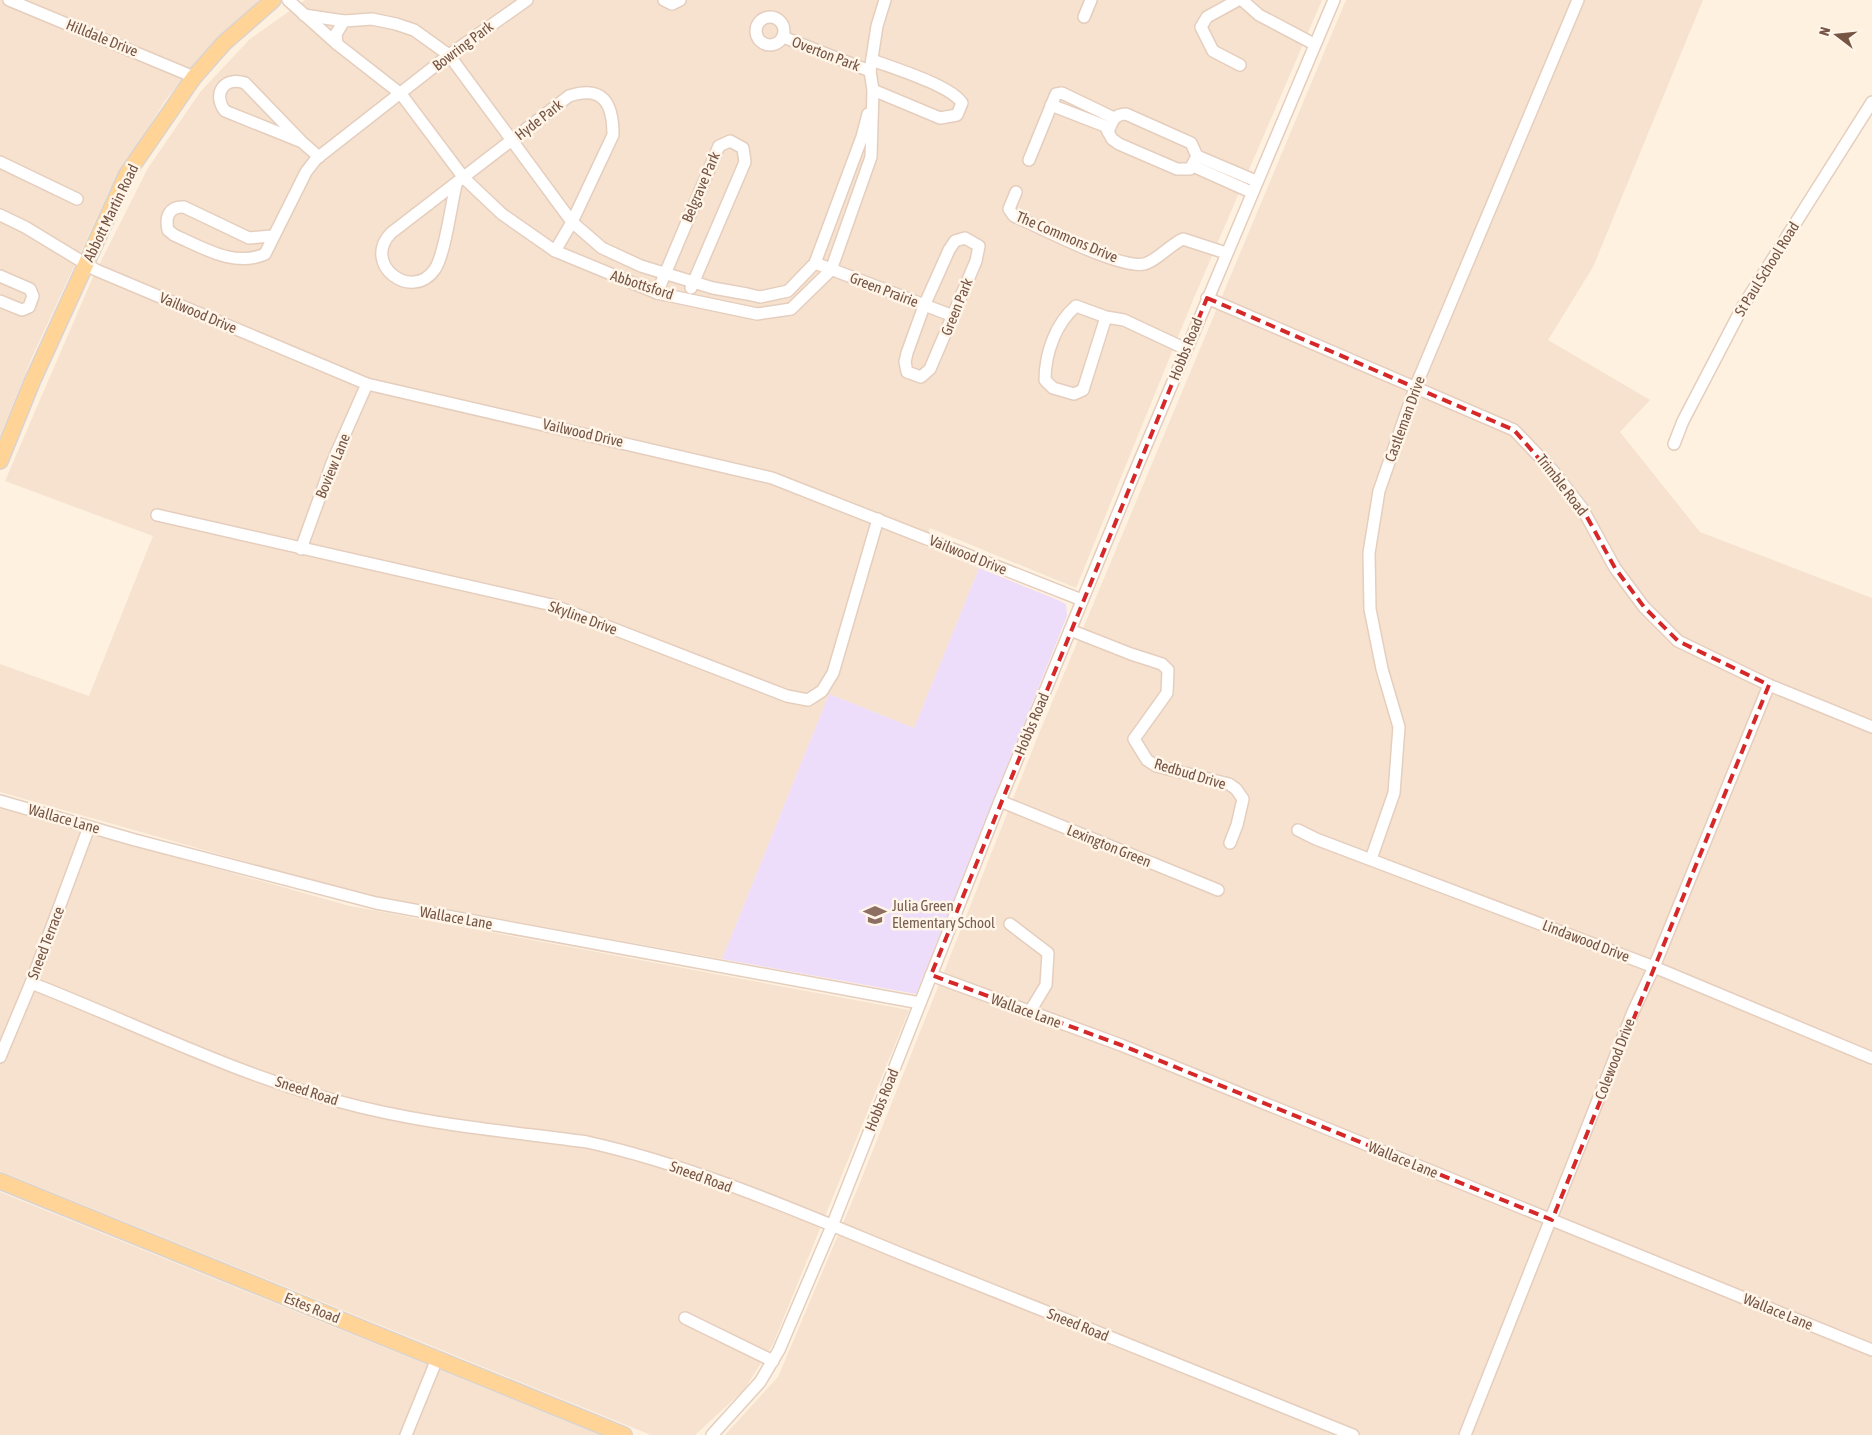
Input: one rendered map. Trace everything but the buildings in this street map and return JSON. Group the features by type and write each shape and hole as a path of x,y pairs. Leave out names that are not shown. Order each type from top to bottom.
{"main road":[{"name":"Abbott Martin Road","path":"0,461 32,382 128,174 194,77 224,43 273,0"},
{"name":"Estes Road","path":"0,1181 624,1435"}],"street":[{"name":"Hilldale Drive","path":"9,0 194,77"},
{"name":"Abbottsford","path":"288,0 338,44 401,94 460,182 554,251 657,294 757,314 791,310 831,270 871,157 873,90 871,66 877,26 885,0"},
{"name":"Bowring Park","path":"246,260 265,254 272,236 306,172 319,157 450,56 527,0"},
{"path":"664,0 672,4 680,0"},
{"path":"1084,17 1091,0"},
{"path":"1238,0 1207,17 1201,27 1213,52 1240,65"},
{"path":"1242,0 1259,15 1314,44"},
{"name":"Hobbs Road","path":"712,1435 760,1382 773,1361 832,1226 1000,801 1082,600 1206,298 1334,0"},
{"name":"Castleman Drive","path":"1371,859 1394,793 1399,727 1382,669 1370,609 1369,553 1379,491 1415,388 1578,0"},
{"name":"Abbottsford","path":"304,15 344,21 372,19 414,30 450,56 572,222 602,248 641,266 665,274 760,297 788,291 815,263 862,137 873,90"},
{"path":"338,44 336,34 344,21"},
{"name":"Overton Park","path":"783,37 935,85 958,98 962,103 957,115 940,118 873,90"},
{"path":"302,142 225,111 220,105 221,89 229,82 238,81 245,83 319,157"},
{"name":"Hyde Park","path":"460,182 436,267 425,278 418,281 411,282 396,279 386,268 383,260 382,253 386,238 569,96 586,90 606,102 613,120 613,135 572,222 554,251"},
{"path":"1029,160 1056,94 1062,93 1114,118"},
{"name":"St Paul School Road","path":"1674,444 1683,421 1743,306 1872,102"},
{"path":"1051,105 1105,126 1112,138 1119,144 1177,169 1184,170 1195,161"},
{"path":"1108,132 1114,118 1118,114 1126,114 1191,143 1195,161 1252,192"},
{"name":"Belgrave Park","path":"657,294 715,154 719,146 730,141 743,148 745,162 687,299"},
{"path":"1195,161 1256,181"},
{"path":"0,162 77,199"},
{"name":"The Commons Drive","path":"1016,192 1008,209 1014,216 1106,256 1129,263 1145,264 1183,239 1226,253"},
{"path":"249,238 246,260 228,258 174,235 168,230 167,217 170,210 184,207 249,238 272,236"},
{"name":"Vailwood Drive","path":"0,215 25,226 96,270 367,384 772,478 1082,600"},
{"name":"Green Park","path":"965,238 973,241 979,246 976,261 930,369 921,377 907,372 905,362 924,306 949,250 955,241 965,238"},
{"name":"Green Prairie","path":"815,263 953,316"},
{"path":"0,276 30,289 33,296 29,307 22,310 0,301"},
{"name":"Trimble Road","path":"1206,298 1514,430 1553,471 1582,508 1615,568 1644,606 1678,641 1769,685 1872,727"},
{"path":"1106,317 1083,390 1074,394 1052,388 1045,380 1045,370 1052,340 1066,314 1076,306 1106,317 1124,320 1186,349"},
{"name":"Boview Lane","path":"301,549 332,464 367,384"},
{"name":"Skyline Drive","path":"157,516 552,605 787,696 808,700 822,691 833,673 878,520"},
{"name":"Redbud Drive","path":"1070,630 1162,664 1168,670 1167,693 1134,739 1147,760 1156,766 1229,784 1236,789 1243,799 1237,825 1230,843"},
{"name":"Colewood Drive","path":"1465,1435 1633,1012 1654,967 1769,685"},
{"name":"Wallace Lane","path":"0,801 89,827 376,903 920,1003"},
{"name":"Lexington Green","path":"1000,801 1218,890"},
{"name":"Sneed Terrace","path":"0,1057 31,983 89,827"},
{"name":"Lindawood Drive","path":"1298,830 1316,839 1654,967 1872,1058"},
{"path":"1010,924 1048,953 1046,985 1029,1013"},
{"name":"Wallace Lane","path":"931,975 1122,1046 1872,1350"},
{"name":"Sneed Road","path":"31,983 216,1059 298,1090 385,1113 578,1141 620,1149 690,1172 832,1226 1354,1435"},
{"path":"685,1318 773,1361"},
{"path":"406,1435 437,1359"}],"highlighted area":[{"path":"1207,298 1514,430 1582,508 1615,568 1644,607 1678,641 1769,685 1552,1220 1121,1045 931,975"}],"shaded area":[{"path":"0,0 259,0 201,56 164,102 109,191 32,357 0,436"},
{"path":"305,0 1322,0 1193,300 1076,588 930,528 924,546 979,568 914,728 829,694 722,959 352,892 0,792 0,664 89,696 153,536 5,481 93,277 148,168 201,91 250,39"},
{"path":"1346,0 1703,0 1593,267 1548,340 1650,400 1620,432 1700,532 1872,598 1872,1435 725,1435 778,1377 859,1185 1038,736"},
{"path":"979,568 1066,604 1067,616 916,994 722,959 829,694 914,728"},
{"path":"0,808 350,906 909,1010 773,1344 744,1390 695,1435 651,1435 0,1171"},
{"path":"0,1192 600,1435 0,1435"}],"place":[{"name":"Julia Green Elementary School","path":"875,915"}]}
